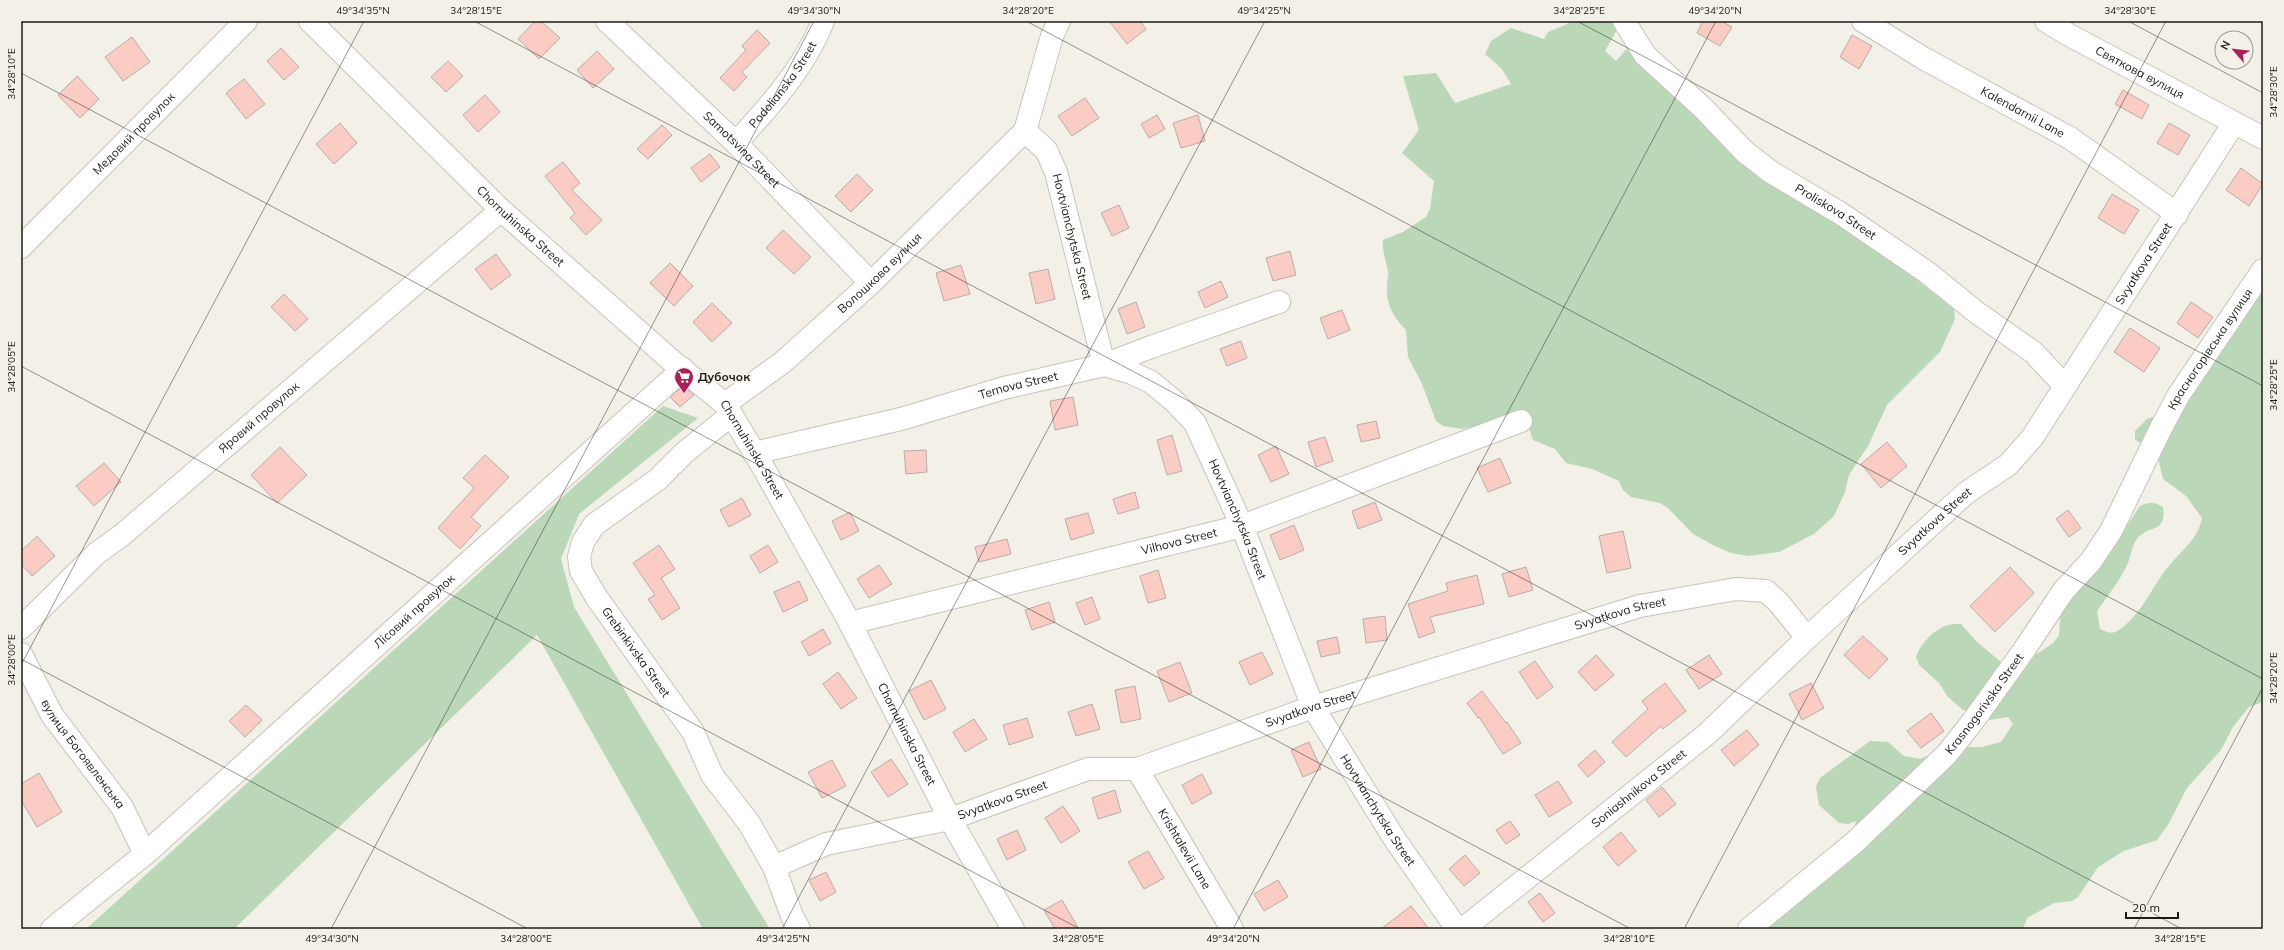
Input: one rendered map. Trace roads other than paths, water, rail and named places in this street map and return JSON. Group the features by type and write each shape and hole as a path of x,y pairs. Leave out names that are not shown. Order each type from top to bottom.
{"street":[{"name":"Медовий провулок","path":"21,246 246,21"},
{"name":"Chornuhinska Street","path":"310,21 501,210 728,409 850,623 950,819 1013,929"},
{"name":"Samotsvina Street","path":"607,21 736,143 871,283"},
{"name":"Podolianska Street","path":"736,143 770,106 815,40 823,21"},
{"path":"1025,131 1052,36 1059,21"},
{"name":"Proliskova Street","path":"1624,21 1644,55 1703,108 1745,152 1771,172 1840,213 1928,273 1976,312 2033,352 2065,386"},
{"name":"Kalendarnii Lane","path":"1863,21 1923,58 2070,138 2177,214"},
{"name":"Святкова вулиця","path":"2046,21 2263,138"},
{"name":"Svyatkova Street","path":"774,867 826,844 950,819 1088,769 1137,769 1313,707 1640,606 1736,589 1766,592 1779,603 1807,638 1966,493 2008,465 2032,438 2234,123"},
{"name":"Волошкова вулиця","path":"728,409 871,283 1025,131"},
{"name":"Hovtvianchytska Street","path":"1025,131 1046,150 1056,172 1104,365 1132,373 1152,382 1174,401 1194,423 1242,526 1313,707 1390,832 1457,929"},
{"name":"Яровий провулок","path":"21,628 97,553 122,535 501,210"},
{"name":"Krasnogorivska Street","path":"1749,929 1855,842 1947,754 1973,721 2024,650 2064,590 2091,561 2111,531 2178,396 2263,270"},
{"name":"Ternova Street","path":"754,453 901,419 1004,388 1104,365 1279,302"},
{"name":"Лісовий провулок","path":"52,929 145,854 683,369"},
{"name":"Grebinkivska Street","path":"728,409 657,480 594,525 583,542 579,557 582,570 597,598 693,732 712,775 749,824 774,867 792,916 799,929"},
{"name":"Vilhova Street","path":"850,623 1242,526 1521,421"},
{"name":"Soniashnikova Street","path":"1463,929 1707,734 1807,638"},
{"name":"вулиця Богоявленська","path":"21,654 52,715 122,807 145,854"},
{"name":"Krishtalevii Lane","path":"1137,769 1232,929"}],"place":[{"name":"Дубочок","path":"684,394"}]}
